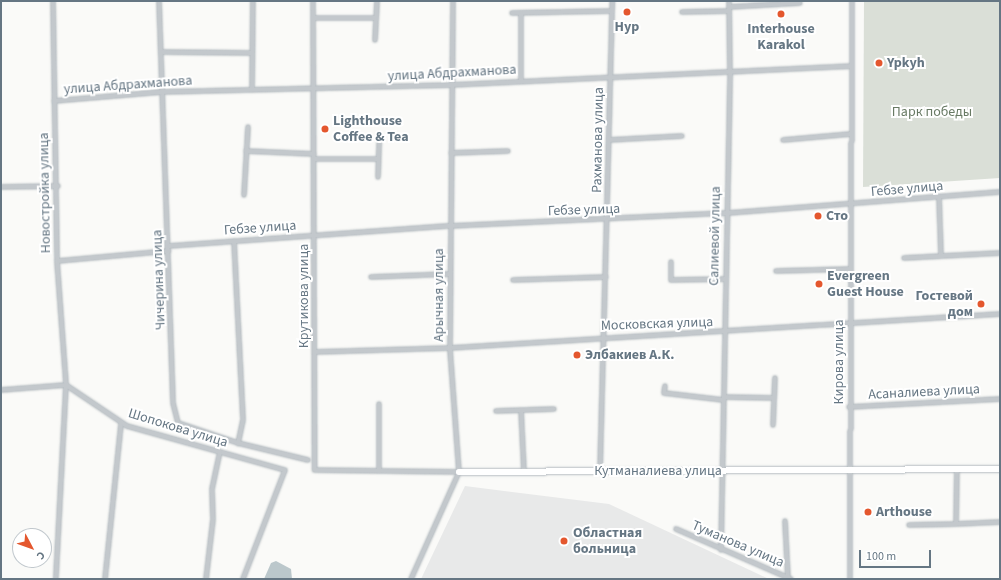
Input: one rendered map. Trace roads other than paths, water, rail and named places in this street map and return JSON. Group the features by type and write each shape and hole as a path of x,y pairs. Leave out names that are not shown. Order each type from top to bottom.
{"street":[{"name":"Новостройка улица","path":"53,1 54,101 58,186 57,261 66,385 56,579"},
{"name":"Чичерина улица","path":"159,1 169,246 173,403 178,423 238,443 308,460"},
{"path":"252,90 251,53 253,1"},
{"name":"Крутикова улица","path":"313,1 316,470"},
{"path":"375,40 377,1"},
{"name":"Арычная улица","path":"411,579 459,472 450,348 453,1"},
{"name":"Рахманова улица","path":"600,471 612,1"},
{"name":"Салиевой улица","path":"721,550 726,213 730,72 729,1"},
{"name":"Кирова улица","path":"850,579 849,407 852,1"},
{"path":"682,12 800,3"},
{"path":"512,13 612,11"},
{"path":"521,13 521,80"},
{"path":"313,18 376,18"},
{"path":"162,52 251,53"},
{"name":"улица Абдрахманова","path":"54,101 162,92 453,85 521,80 852,66"},
{"path":"244,194 248,127"},
{"path":"783,140 851,134"},
{"path":"609,140 682,136"},
{"path":"378,177 380,143"},
{"path":"246,151 378,160"},
{"path":"451,153 508,151"},
{"path":"1,187 58,186"},
{"name":"Гебзе улица","path":"169,246 314,234 726,213 1000,192"},
{"path":"938,197 941,255"},
{"path":"234,241 243,420 238,443"},
{"path":"57,261 169,251"},
{"path":"904,258 1000,253"},
{"path":"671,262 671,280 726,279"},
{"path":"776,271 850,269"},
{"path":"371,277 450,274"},
{"path":"513,280 606,277"},
{"name":"Московская улица","path":"315,352 450,348 604,337 725,332 1000,314"},
{"path":"773,425 775,378"},
{"path":"1,390 66,385"},
{"name":"Шопокова улица","path":"66,385 121,423 285,470 243,579"},
{"path":"665,386 664,393 724,399 774,398"},
{"name":"Асаналиева улица","path":"849,407 1000,399"},
{"path":"379,404 380,471"},
{"path":"496,411 554,409"},
{"path":"521,410 524,472"},
{"path":"105,579 121,423"},
{"path":"206,579 213,519 212,489 220,452"},
{"name":"Кутманалиева улица","path":"316,470 524,472 849,468 1000,469"},
{"path":"956,524 957,469"},
{"path":"785,521 790,578"},
{"path":"909,525 1000,522"},
{"name":"Туманова улица","path":"676,529 721,550 790,578"}],"place":[{"name":"Нур","path":"627,12"},
{"name":"Interhouse Karakol","path":"781,14"},
{"name":"Ypkyh","path":"879,63"},
{"name":"Lighthouse Coffee & Tea","path":"325,129"},
{"name":"Сто","path":"818,216"},
{"name":"Evergreen Guest House","path":"819,284"},
{"name":"Гостевой дом","path":"981,304"},
{"name":"Элбакиев А.К.","path":"577,355"},
{"name":"Arthouse","path":"868,512"},
{"name":"Областная больница","path":"564,541"}],"park label":[{"name":"Парк победы","path":"932,112"}]}
